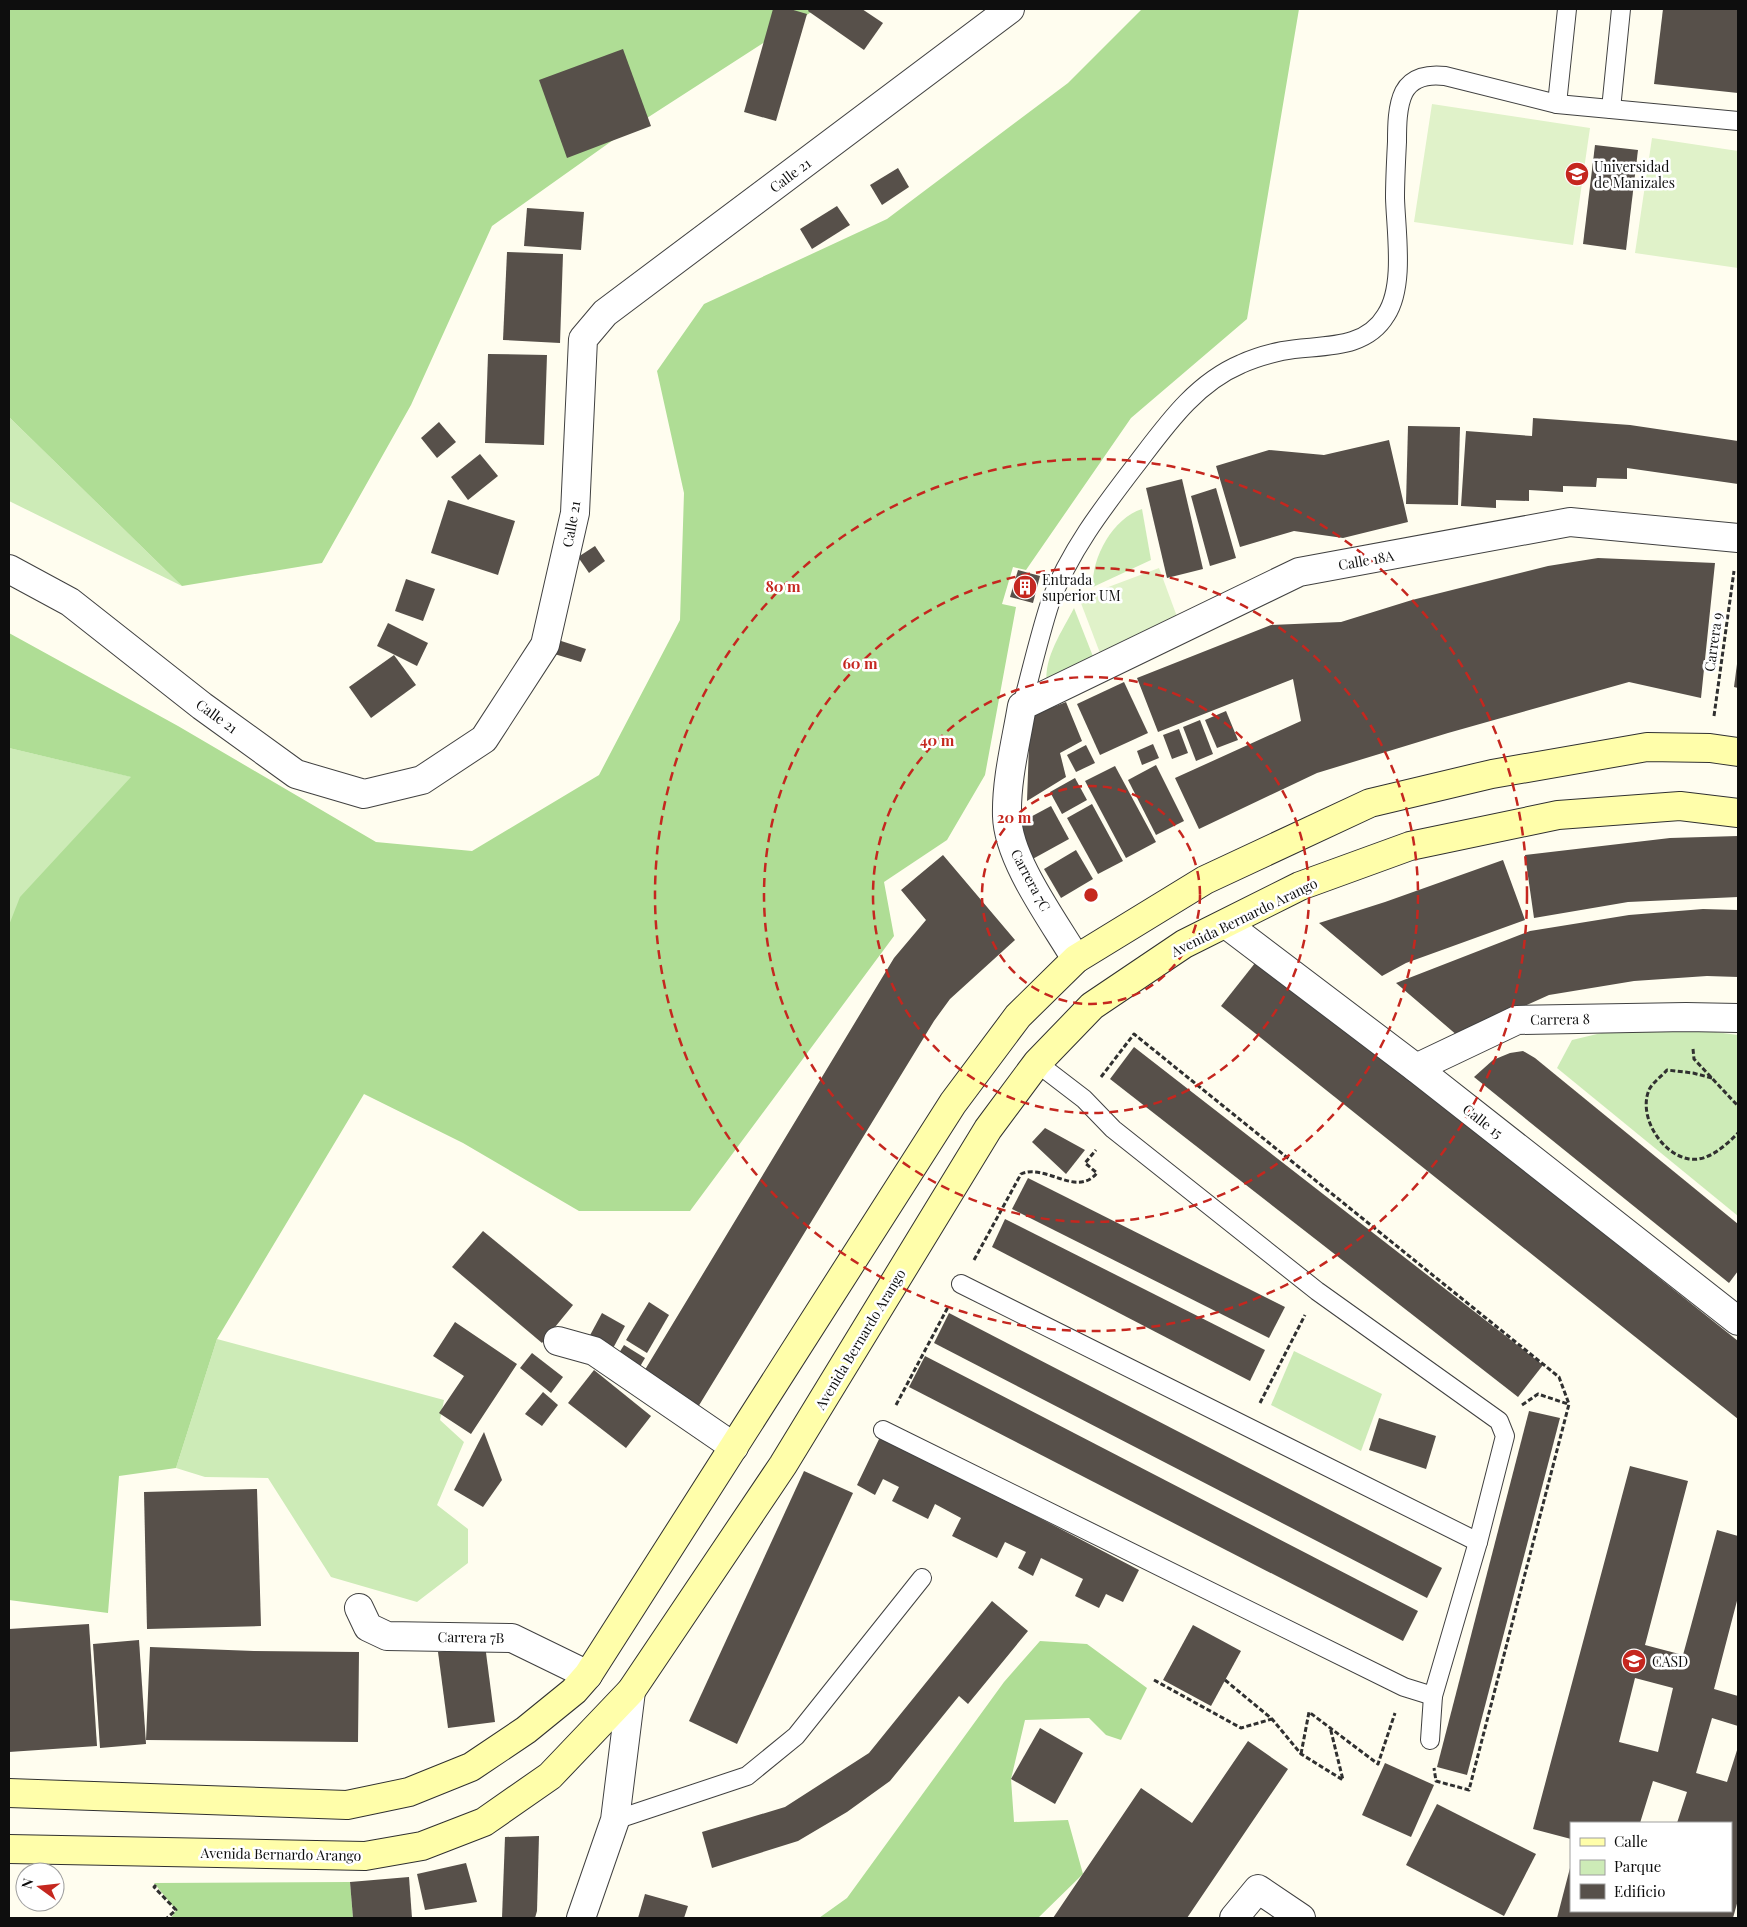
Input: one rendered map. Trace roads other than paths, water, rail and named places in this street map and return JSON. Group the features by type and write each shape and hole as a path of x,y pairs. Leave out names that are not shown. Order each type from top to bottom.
{"main road":[{"path":"9,1792 347,1805 409,1792 471,1767 526,1730 574,1691 588,1675 953,1103 1018,1016 1076,958 1205,880 1370,803 1492,774 1647,747 1710,748 1738,752"},
{"name":"Avenida Bernardo Arango","path":"9,1849 365,1856 422,1846 484,1822 550,1776 631,1691 783,1465 988,1129 1037,1063 1092,1006 1184,944 1300,886 1419,844 1558,815 1680,806 1738,813"}],"street":[{"name":"Calle 21","path":"9,569 70,602 202,706 296,774 364,794 422,780 484,739 545,646 575,513 583,339 605,313 1010,9"},
{"name":"Calle 18A","path":"1022,706 1299,572 1570,522 1738,538"},
{"name":"Carrera 7C","path":"1022,706 1009,788 1007,816 1009,835 1016,856 1076,958"},
{"name":"Calle 15","path":"1226,924 1416,1068 1738,1321"},
{"name":"Carrera 8","path":"1416,1068 1517,1020 1738,1018"},
{"path":"558,1341 594,1351 734,1447"},
{"name":"Carrera 7B","path":"358,1608 368,1627 387,1636 512,1638 588,1675"},
{"path":"582,1918 615,1820 631,1691"},
{"path":"1234,1918 1258,1890 1301,1918"}],"lane":[{"path":"1557,104 1566,9"},
{"path":"1610,110 1621,9"},
{"path":"1022,706 1051,602 1070,559 1092,522 1188,400 1210,381 1239,365 1281,351 1347,344 1363,337 1375,328 1386,315 1394,296 1397,278 1397,125 1404,92 1412,83 1421,77 1433,74 1557,104 1738,121"},
{"path":"1037,1063 1084,1099 1113,1129 1317,1291 1499,1421 1505,1436 1478,1542 1433,1696 1430,1740"},
{"path":"961,1284 1478,1542"},
{"path":"883,1430 1404,1687 1433,1696"},
{"path":"615,1820 747,1776 796,1736 922,1578"}],"place":[{"name":"Universidad de Manizales","path":"1577,174"},
{"name":"Entrada superior UM","path":"1025,587"},
{"name":"CASD","path":"1634,1661"}]}
